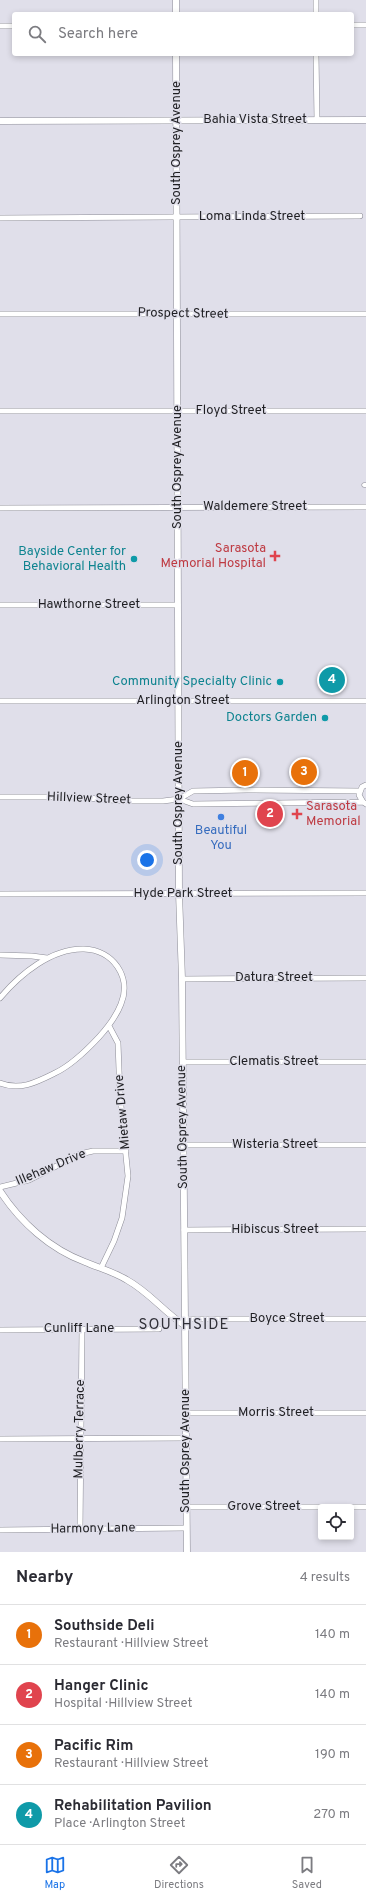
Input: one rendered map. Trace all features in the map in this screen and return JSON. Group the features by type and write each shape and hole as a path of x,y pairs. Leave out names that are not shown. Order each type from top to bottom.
{"street":[{"path":"176,0 176,12"},
{"path":"316,0 316,12"},
{"path":"354,25 366,25"},
{"path":"0,26 12,26"},
{"name":"South Osprey Avenue","path":"176,56 179,411 179,893 182,979 187,1552"},
{"path":"316,56 317,120"},
{"name":"Bahia Vista Street","path":"0,121 366,120"},
{"name":"Loma Linda Street","path":"0,218 360,216"},
{"name":"Prospect Street","path":"0,314 366,314"},
{"name":"Floyd Street","path":"0,411 366,411"},
{"name":"Waldemere Street","path":"0,508 366,507"},
{"name":"Hawthorne Street","path":"0,605 178,604"},
{"name":"Arlington Street","path":"0,701 366,701"},
{"path":"364,804 359,795 360,791 365,785 366,779"},
{"name":"Hillview Street","path":"179,799 193,792 247,790 360,791"},
{"name":"Hillview Street","path":"0,798 76,797 122,801 179,799 193,804 364,804"},
{"name":"Hyde Park Street","path":"0,894 366,894"},
{"path":"0,998 21,976 47,958 62,953 84,949 105,954 112,958 119,968 124,988 121,1004 109,1026 81,1056 60,1071 25,1086 11,1086 0,1083"},
{"path":"0,955 47,958"},
{"name":"Datura Street","path":"182,979 366,978"},
{"name":"Mietaw Drive","path":"101,1268 118,1229 124,1206 128,1176 120,1096 118,1043 109,1026"},
{"name":"Clematis Street","path":"183,1062 366,1062"},
{"name":"Wisteria Street","path":"184,1145 366,1145"},
{"name":"Illehaw Drive","path":"0,1187 28,1180 80,1154 93,1151 126,1151"},
{"path":"0,1191 3,1199 25,1222 50,1243 74,1257 135,1284 149,1295 171,1317 184,1325"},
{"name":"Hibiscus Street","path":"184,1230 366,1230"},
{"name":"Boyce Street","path":"184,1318 366,1319"},
{"name":"Mulberry Terrace","path":"80,1529 82,1329"},
{"name":"Cunliff Lane","path":"0,1330 159,1329"},
{"name":"Morris Street","path":"186,1413 366,1413"},
{"path":"0,1439 186,1438"},
{"name":"Grove Street","path":"186,1507 366,1507"},
{"name":"Harmony Lane","path":"0,1530 186,1528"}],"place":[{"name":"Sarasota Memorial Hospital","path":"275,556"},
{"name":"Bayside Center for Behavioral Health","path":"134,559"},
{"name":"Rehabilitation Pavilion","path":"332,680"},
{"name":"Community Specialty Clinic","path":"280,682"},
{"name":"Doctors Garden","path":"325,718"},
{"name":"Pacific Rim","path":"304,772"},
{"name":"Southside Deli","path":"245,773"},
{"name":"Hanger Clinic","path":"270,814"},
{"name":"Sarasota Memorial","path":"297,814"},
{"name":"Beautiful You","path":"221,817"}],"district":[{"name":"SOUTHSIDE","path":"184,1325"}]}
